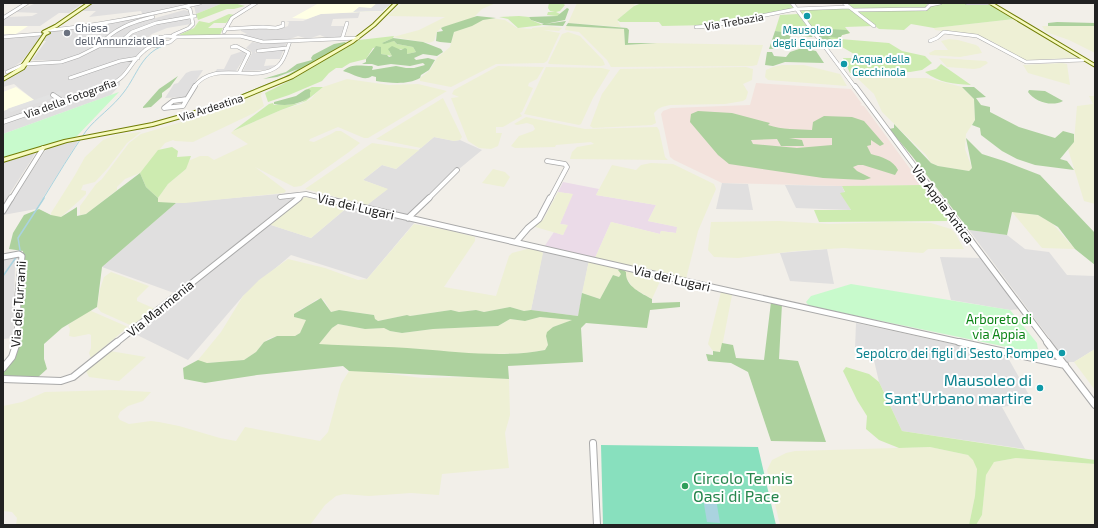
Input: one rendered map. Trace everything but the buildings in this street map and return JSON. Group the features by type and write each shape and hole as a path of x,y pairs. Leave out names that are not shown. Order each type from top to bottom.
{"main road":[{"path":"3,80 25,64 45,32 90,3"},
{"name":"Via Ardeatina","path":"3,160 43,148 83,138 153,124 225,104 291,78 356,39 396,3"},
{"path":"990,3 1095,66"}],"street":[{"path":"3,18 27,3"},
{"path":"3,37 74,28 199,3"},
{"path":"99,46 134,45 169,36 191,27 194,23 192,7 199,3"},
{"path":"222,36 232,18 256,3"},
{"name":"Via Appia Antica","path":"792,3 1095,405"},
{"path":"844,3 874,26"},
{"path":"853,10 925,9 930,5 940,3"},
{"path":"968,3 990,3"},
{"path":"17,9 32,4"},
{"path":"143,43 171,42 176,37 195,26 196,23 193,15 190,10 185,7"},
{"name":"Via Trebazia","path":"696,27 710,26 796,9 849,7"},
{"path":"5,72 25,64 61,62 79,56 99,46 117,31 135,22 163,14 190,10"},
{"path":"117,45 132,32 156,23 193,15"},
{"path":"344,39 347,23"},
{"path":"226,29 263,27 276,28 283,26 283,24"},
{"path":"930,41 937,38 944,32 965,34 981,38 1026,62 1084,60"},
{"name":"Via della Fotografia","path":"169,36 192,38"},
{"name":"Via della Fotografia","path":"148,48 192,38 222,36 241,36 264,42 356,39"},
{"path":"157,42 157,40 161,37"},
{"path":"188,99 173,101 164,108 182,107 188,99 202,78 216,74 266,71 276,68 280,65 290,41"},
{"name":"Via della Fotografia","path":"3,122 119,81 138,58 148,48 157,42"},
{"path":"238,47 249,53 239,73"},
{"path":"258,51 287,48"},
{"path":"70,78 120,61 138,58"},
{"path":"5,72 16,72"},
{"path":"53,95 62,101"},
{"path":"3,211 43,148"},
{"path":"516,242 528,228 539,219 567,166 566,164 547,161"},
{"path":"408,218 457,170"},
{"name":"Via dei Lugari","path":"280,198 302,194 689,282 1065,365"},
{"name":"Via Marmenia","path":"3,379 61,381 71,378 302,194"},
{"name":"Via dei Turranii","path":"3,257 16,254 22,256 18,295 17,342 14,355 3,368"},
{"path":"593,443 597,525"}],"shaded area":[{"path":"83,3 69,13 59,13 40,26 3,26 3,19 7,17 32,16 38,13 14,12 34,4"},
{"path":"92,3 195,3 143,15 141,11 89,17 96,11 81,11"},
{"path":"202,3 223,3 196,14 194,6"},
{"path":"319,3 394,3 385,11 321,14 307,19 292,18"},
{"path":"377,3 392,3 383,11 353,12 359,7 371,8"},
{"path":"402,3 496,3 482,9 473,18 441,28 437,32 434,41 429,43 393,37 419,30 445,17 388,16"},
{"path":"577,3 635,3 634,6 617,20 621,27 568,23"},
{"path":"184,10 188,11 191,24 167,28 152,34 143,42 136,44 103,44 115,33 131,25"},
{"path":"360,12 358,18 333,19 331,26 344,26 340,38 327,38 320,35 308,39 298,36 287,40 264,41 239,34 247,34 241,31 241,29 280,29 288,26 289,22 286,21 303,21 320,14"},
{"path":"158,13 129,23 115,30 96,45 79,55 59,61 32,60 46,41 43,41 51,30"},
{"path":"491,18 505,20 517,28 532,29 550,26 562,28 559,31 543,30 560,33 547,61 544,63 496,64 451,87 420,81 420,78 430,70 437,58 450,47 454,32"},
{"path":"1014,19 1078,58 1025,60 991,41 977,36 935,30 934,28"},
{"path":"3,26 28,26 16,34 3,34"},
{"path":"566,26 624,29 625,45 657,43 763,45 757,65 752,66 611,67 607,60 579,32 565,30"},
{"path":"1042,26 1095,26 1095,53 1069,40 1046,32"},
{"path":"568,32 580,36 603,60 605,65 549,64 548,63 562,34"},
{"path":"42,35 22,61 8,71 3,71 3,37"},
{"path":"949,39 976,45 982,53 960,57 930,55 929,53 935,50 948,50 941,41"},
{"path":"149,42 155,43 142,50 115,82 3,120 3,111 34,100 14,84 3,87 3,82 30,65 60,63 81,57 100,47 136,46"},
{"path":"252,42 263,44 287,42 285,47 257,49 255,53 284,49 280,59 266,59 264,66 277,65 266,70 243,71 252,53 246,48"},
{"path":"243,51 246,55 236,71 215,73 217,69 224,69 231,55"},
{"path":"939,58 986,61 988,63 980,68 974,69 947,67"},
{"path":"1067,64 1070,85 1028,73 1023,65"},
{"path":"782,65 804,65 840,74 847,86 768,80 765,77 766,70"},
{"path":"498,66 544,67 537,79 529,83 528,86 533,88 522,112 520,113 522,116 503,127 496,127 496,133 502,133 498,146 491,149 479,148 468,141 451,98 459,97 452,94 454,90"},
{"path":"546,67 602,68 610,70 593,98 581,124 579,125 524,114"},
{"path":"746,67 753,69 752,80 743,84 748,92 746,99 743,101 725,104 670,105 662,107 654,113 656,123 652,125 593,128 590,126 602,94 620,69"},
{"path":"203,70 186,97 165,98 174,84 178,83 186,73"},
{"path":"857,78 927,78 962,87 974,99 975,120 966,134 965,149 972,168 969,171 938,166 931,163 926,155 882,112 874,94"},
{"path":"347,79 389,85 418,84 447,91 368,138 364,138 338,127 310,139 309,141 314,142 336,131 341,131 360,143 301,186 294,187 255,167 284,189 286,191 284,193 185,203 158,203 158,198 168,184 186,169 188,161 200,156 208,156 214,160 248,144 231,133 233,131 281,110 301,104 311,99 323,87"},
{"path":"120,82 120,85 111,95 3,134 3,123"},
{"path":"756,83 851,89 862,104 860,105 864,106 922,185 842,186 722,183 670,157 661,114 663,111 671,108 750,105"},
{"path":"16,87 34,100 3,111 3,92"},
{"path":"60,91 64,94 11,112 7,109"},
{"path":"261,92 264,106 254,113 193,142 173,140 165,143 140,173 125,179 117,187 117,190 86,214 80,215 80,206 96,184 102,179 129,143 141,134 205,115"},
{"path":"1089,96 1095,96 1095,204 1084,201 1068,149 1074,141 1077,106 1093,104"},
{"path":"443,98 462,137 460,140 454,141 434,137 421,148 376,139"},
{"path":"526,117 585,129 657,127 665,157 668,160 570,159 572,152 577,147 594,144 591,142 556,145 555,147 515,148 511,146 519,136 535,129 533,125 527,123 517,125 514,124"},
{"path":"141,132 127,143 95,182 83,185 81,190 86,191 86,194 80,200 61,217 51,218 51,213 85,157 103,140 116,135"},
{"path":"434,137 454,141 460,140 482,150 459,169 456,168 407,216 367,205 387,189 363,180 382,165 396,169"},
{"path":"79,140 36,209 3,215 45,151 51,147"},
{"path":"372,143 419,150 396,169 382,165 363,180 388,189 367,205 305,189"},
{"path":"35,153 32,159 3,204 3,162"},
{"path":"651,163 673,164 714,184 716,189 698,231 686,279 595,258 611,222 660,234 661,231 676,233 677,227 648,221 656,205 596,195 612,165 636,170 641,165"},
{"path":"493,169 505,172 510,177 504,187 482,183"},
{"path":"563,182 599,189 596,195 656,205 648,221 678,227 676,233 661,231 660,234 611,222 595,258 544,247 554,232 563,235 567,225 560,224 572,194 558,192"},
{"path":"722,183 748,184 753,210 716,209"},
{"path":"785,185 842,186 845,193 841,193 851,210 796,208"},
{"path":"301,192 174,293 102,267 176,203"},
{"path":"558,192 573,194 560,224 568,225 563,235 532,226 543,220"},
{"path":"305,197 349,206 311,238 268,224"},
{"path":"349,206 415,222 367,279 291,255 243,296 188,360 135,334 268,224 311,238"},
{"path":"1012,212 1038,215 1052,223 1075,249 1042,248"},
{"path":"779,221 829,224 892,222 931,223 951,229 964,249 928,249 923,253 844,248 796,251 738,258 714,257 708,250 711,222"},
{"path":"414,224 475,237 475,241 444,287 496,296 509,256 512,253 527,249 537,250 543,253 531,310 524,311 510,307 484,312 476,310 459,312 451,310 410,316 407,315 378,321 375,320 374,315 339,310 331,312 324,300 317,299 299,310 294,317 307,320 300,333 295,336 290,338 277,336 270,338 264,342 256,352 244,360 207,363 199,362 198,360 221,332 243,296 259,280 288,259 325,268 358,280 367,279"},
{"path":"969,230 1007,235 1025,249 1049,252 1067,275 1095,276 1095,349 1074,362 1067,362"},
{"path":"827,249 834,284 790,281 780,253"},
{"path":"543,251 589,260 578,316 531,310"},
{"path":"19,256 15,268 13,338 3,339 3,259"},
{"path":"940,257 981,258 1020,309 1010,310 951,300"},
{"path":"589,260 662,277 652,299 633,288 626,277 622,274 619,277 613,275 600,299 582,293"},
{"path":"111,272 149,286 137,298 137,301 153,308 154,310 139,322 130,325 101,312 97,307 100,289 104,277"},
{"path":"721,292 732,295 721,352 713,351 708,344"},
{"path":"89,310 128,327 91,358 89,353 91,348 91,335 89,334 74,337 69,336 70,329 68,325"},
{"path":"540,317 573,320 553,327 546,336 548,345 545,350 527,353 472,355 419,349 319,347 318,345 332,328 338,324 365,329 384,328 390,331 402,333 433,329 498,326 510,319 525,321"},
{"path":"856,323 1007,356 1033,402 1002,407 1025,449 902,431 879,382 873,356 855,349"},
{"path":"1095,349 1095,390 1074,362"},
{"path":"110,351 146,357 119,381 89,377 86,371"},
{"path":"349,371 367,371 422,378 476,377 509,379 510,415 505,433 509,468 442,474 439,495 411,493 369,496 344,494 336,496 325,505 310,525 16,525 17,518 12,512 3,511 3,406 22,402 45,392 115,390 151,392 143,401 128,406 120,412 118,417 120,420 129,424 151,421 159,422 236,441 245,427 320,441 328,432 341,384"},
{"path":"930,447 968,455 974,460 977,468 975,496 969,525 780,525 767,470 772,460 786,453 795,451"},
{"path":"1016,458 1095,464 1095,525 976,525 982,515 986,475 989,467 994,462"}],"green space":[{"path":"223,3 234,3 245,6 227,9 198,20 196,14"},
{"path":"549,3 562,3 565,5 560,11 556,12 560,14 557,16 547,15 548,12 555,12 550,11 548,8"},
{"path":"642,3 789,3 794,9 710,25 662,26 659,22 620,22 617,20 634,6"},
{"path":"844,3 925,3 927,4 926,8 941,3 989,4 1014,19 934,28 911,24 904,30 879,29"},
{"path":"567,8 569,9 565,20 545,24 566,21 563,26 543,25 542,24 544,24 531,20 529,17 557,16"},
{"path":"848,8 873,26 845,27 850,33 842,35 840,39 889,43 902,51 925,56 932,63 922,70 910,72 850,73 843,58 861,58 842,47 827,46 797,9"},
{"path":"229,14 235,15 226,23 214,23 208,28 223,28 220,35 179,35 194,28 199,21 209,23"},
{"path":"798,14 813,35 775,31 780,15"},
{"path":"477,16 496,18 483,20 472,26 454,32 451,43 436,41 437,32 443,31 441,28"},
{"path":"499,17 529,17 531,20 543,25 518,28 508,19"},
{"path":"568,23 627,28 629,30 628,43 657,43 625,45 624,29 566,26"},
{"path":"1048,23 1095,23 1095,26 1048,26"},
{"path":"829,29 847,30 850,33 842,35 840,38 828,37 833,40 822,41 817,32"},
{"path":"775,31 813,35 812,37 791,35 790,38 793,41 790,48 769,49"},
{"path":"394,36 393,38 382,43 394,41 397,44 413,47 416,52 407,54 407,50 398,49 389,51 392,56 381,54 381,47 373,48 366,59 350,63 342,68 336,68 322,81 268,102 265,93 293,79 359,40"},
{"path":"393,38 423,42 441,49 443,52 437,56 423,54 414,58 416,60 428,58 435,60 429,70 421,75 420,78 410,82 393,83 376,81 376,77 372,76 369,78 362,78 343,71 346,68 356,66 372,66 372,70 396,66 414,68 425,65 423,63 410,66 391,64 378,66 372,64 362,64 366,62 366,59 376,46 381,47 381,54 389,57 392,56 388,49 392,46 401,50 405,48 407,49 407,54 416,52 413,47 397,44 394,41 384,44 382,43"},
{"path":"346,43 298,73 233,100 235,97 284,77 298,69 277,77 263,79 286,72 297,64 312,60 311,58 313,55 334,44"},
{"path":"802,48 816,51 824,63 785,62 773,66 765,65 767,52 772,52 774,56 786,57 790,52"},
{"path":"941,64 971,85 958,84 936,79 925,72 936,69"},
{"path":"178,76 170,87 162,93 162,97 151,107 143,108 159,89"},
{"path":"312,87 323,87 306,101 233,131 269,104 290,105 305,100 308,96 309,90 305,90"},
{"path":"962,87 974,87 986,97 976,98 981,105 990,107 990,112 1019,127 1055,138 1063,131 1074,134 1074,142 1060,159 1067,161 1074,170 1035,165 1017,159 1002,151 981,135 980,128 972,125 975,120 974,99"},
{"path":"309,89 311,91 310,97 301,102 288,105 274,104 274,102 296,96"},
{"path":"1029,90 1045,91 1063,101 1054,104 1039,101 1031,96 1028,92"},
{"path":"119,92 77,136 66,141 3,158 3,134"},
{"path":"698,111 732,113 770,123 768,125 773,127 812,130 813,122 824,116 852,117 864,121 884,144 880,146 871,140 871,145 867,146 871,154 890,161 898,170 895,175 863,165 853,167 857,171 871,178 864,180 823,178 729,164 718,155 690,122 691,114","holes":["789,138 832,138 832,145 797,148 753,144 751,140 777,139 781,146 804,146 802,140"]},
{"path":"894,124 931,163 938,166 969,171 972,168 966,138 982,154 1040,175 1095,233 1095,265 1075,249 1058,227 1038,215 1012,212 1007,235 969,230 912,156 889,129 894,128"},
{"path":"172,147 178,151 177,157 191,156 186,169 168,184 158,198 146,187 140,173 158,150"},
{"path":"140,173 146,187 158,198 158,202 176,203 102,267 97,307 62,328 44,344 44,359 47,369 36,379 3,378 3,371 12,357 18,330 23,251 9,249 13,233 24,215 39,209 51,215 61,217 77,207 77,216 86,214"},
{"path":"922,185 949,221 819,222 814,210 851,210 840,193 845,192 842,186"},
{"path":"621,268 626,272 626,277 631,285 639,292 652,299 652,303 680,302 680,307 650,310 647,328 586,323 581,328 583,362 508,366 509,379 349,371 343,366 257,375 205,383 184,379 183,368 198,360 207,363 244,360 256,352 264,342 277,336 295,336 300,333 306,320 294,317 294,314 321,298 331,312 339,310 374,315 375,319 378,321 407,315 410,316 451,310 459,312 476,310 484,312 510,307 524,311 531,310 578,316 582,293 600,299 613,275 619,277 621,274 618,270","holes":["540,317 572,320 553,327 547,332 546,336 548,345 545,350 514,354 482,354 395,347 319,344 332,328 338,324 365,329 384,328 390,331 402,333 433,329 498,326 510,319 525,321"]},
{"name":"Arboreto di via Appia","path":"851,284 1010,310 1037,343 1038,351 1036,353 809,306 806,302 811,296"},
{"path":"771,302 782,304 779,359 798,361 826,442 771,441 748,372 731,363 708,361 706,354 713,355 713,351 720,352 722,343 733,345 736,358 764,360"},
{"path":"846,367 869,374 879,382 902,431 1095,460 1095,464 1016,458 994,462 986,475 982,515 976,525 969,525 975,496 977,469 973,460 968,455 930,447 899,448 879,440 866,429 867,416 857,400 843,371"},
{"name":"Circolo Tennis Oasi di Pace","path":"601,445 758,447 776,525 603,525"}],"water":[{"path":"703,498 716,499 720,523 707,522"}],"waterway":[{"path":"43,199 86,131 120,97 145,59 156,49 163,46"},
{"path":"18,253 20,250 18,238 44,198"},
{"path":"3,276 17,256"}],"place":[{"name":"Mausoleo degli Equinozi","path":"807,16"},
{"name":"Chiesa dell'Annunziatella","path":"67,33"},
{"name":"Acqua della Cecchinola","path":"844,64"},
{"name":"Sepolcro dei figli di Sesto Pompeo","path":"1062,353"},
{"name":"Mausoleo di Sant'Urbano martire","path":"1040,388"},
{"name":"Circolo Tennis Oasi di Pace","path":"685,486"}]}
